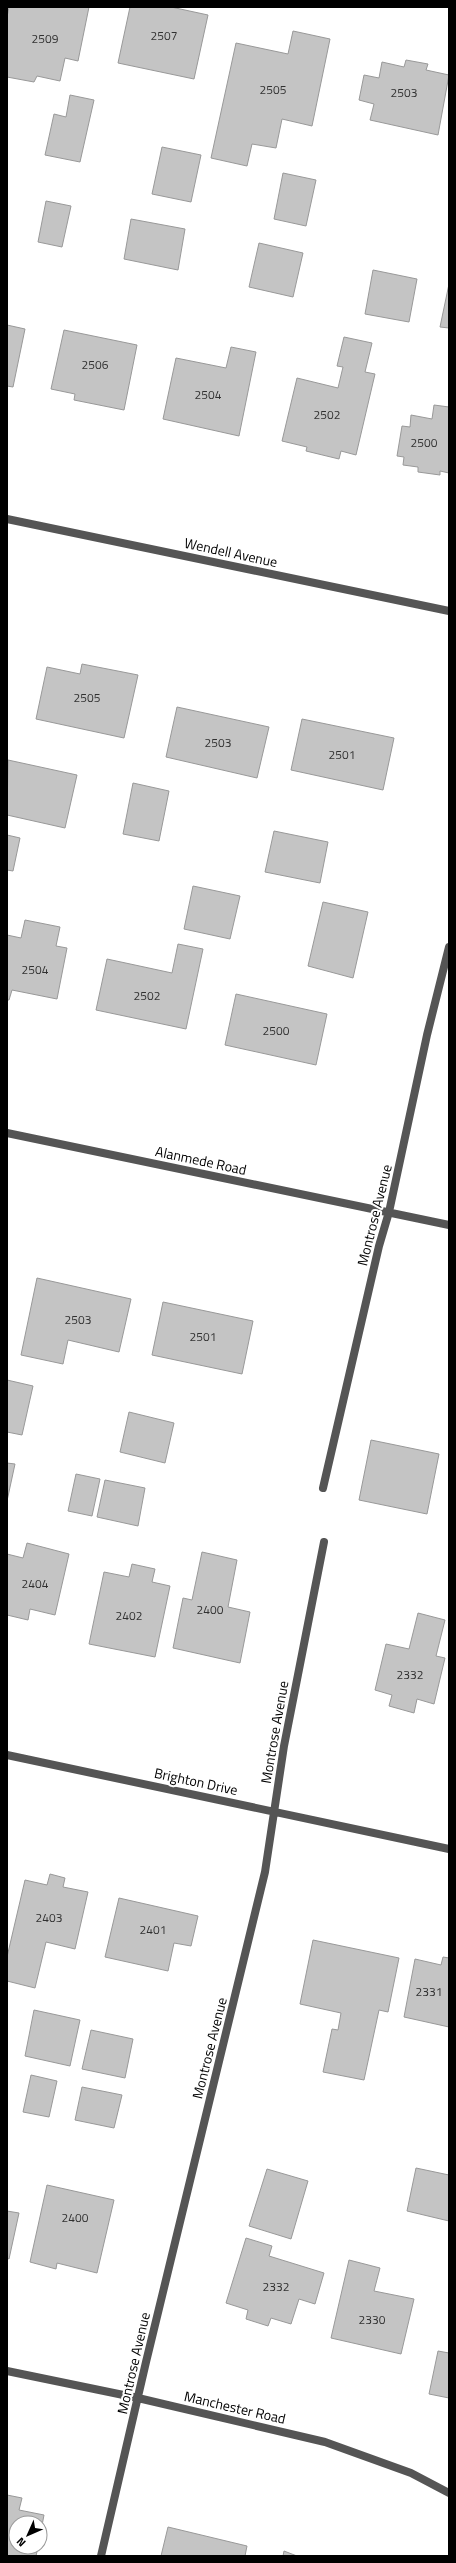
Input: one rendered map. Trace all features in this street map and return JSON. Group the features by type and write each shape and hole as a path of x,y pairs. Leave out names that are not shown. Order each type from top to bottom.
{"street":[{"name":"Wendell Avenue","path":"7,519 449,611"},
{"name":"Montrose Avenue","path":"323,1488 379,1246 389,1212 427,1035 449,947"},
{"name":"Alanmede Road","path":"7,1133 449,1225"},
{"name":"Montrose Avenue","path":"101,2556 265,1872 284,1746 324,1542"},
{"name":"Brighton Drive","path":"7,1755 449,1849"},
{"name":"Manchester Road","path":"7,2371 138,2398 325,2442 411,2473 449,2493"}],"building":[{"path":"9,7 89,7 78,61 65,58 60,81 37,76 34,82 7,77 7,17"},
{"path":"130,7 171,7 208,15 194,79 118,63"},
{"path":"293,31 330,39 312,126 282,119 276,148 252,144 247,166 211,158 236,43 288,54"},
{"path":"406,60 428,64 426,70 449,75 438,135 370,120 374,104 359,100 364,75 379,78 382,62 404,67"},
{"path":"70,95 94,100 80,162 45,155 54,114 66,117"},
{"path":"162,147 201,155 191,202 152,194"},
{"path":"283,173 316,180 306,226 274,219"},
{"path":"46,201 71,206 62,247 38,242"},
{"path":"131,219 185,229 178,270 124,259"},
{"path":"259,243 303,253 293,297 249,287"},
{"path":"373,270 417,279 409,322 365,314"},
{"path":"449,284 449,328 440,327"},
{"path":"7,325 25,329 13,387 7,386"},
{"path":"64,330 137,345 124,410 74,400 75,394 51,389"},
{"path":"344,337 372,343 365,372 375,374 356,455 341,451 339,459 306,451 307,447 282,441 297,378 338,388 343,367 337,366"},
{"path":"231,347 256,352 239,436 163,419 176,358 226,368"},
{"path":"434,405 449,407 449,473 440,471 440,475 418,472 418,467 403,465 404,457 397,456 402,426 410,427 411,415 432,419"},
{"path":"82,664 138,675 124,738 36,719 47,667 80,674"},
{"path":"177,707 269,727 257,778 166,757"},
{"path":"302,719 394,738 383,790 291,770"},
{"path":"8,760 77,775 65,828 7,815"},
{"path":"133,783 169,791 159,841 123,834"},
{"path":"274,831 328,842 320,883 265,872"},
{"path":"7,835 20,838 13,871 7,870"},
{"path":"193,886 240,896 230,939 184,929"},
{"path":"323,902 368,912 353,978 308,966"},
{"path":"25,920 60,927 56,946 67,948 57,999 12,990 9,1000 7,1000 7,935 21,938"},
{"path":"178,944 203,949 186,1029 96,1010 107,959 172,973"},
{"path":"236,994 327,1014 316,1065 225,1045"},
{"path":"37,1278 131,1299 119,1352 68,1340 63,1364 21,1355"},
{"path":"163,1302 253,1321 242,1374 152,1355"},
{"path":"7,1380 33,1386 22,1435 7,1432"},
{"path":"129,1412 174,1423 165,1463 120,1452"},
{"path":"371,1440 439,1454 427,1514 359,1500"},
{"path":"7,1463 15,1464 7,1501"},
{"path":"76,1474 100,1479 92,1516 68,1511"},
{"path":"105,1480 145,1488 138,1526 97,1517"},
{"path":"27,1543 69,1554 55,1615 30,1609 28,1620 7,1615 7,1554 23,1558"},
{"path":"202,1552 237,1560 228,1607 250,1612 240,1663 173,1648 183,1598 192,1600"},
{"path":"132,1564 155,1569 152,1582 170,1586 155,1657 89,1644 104,1572 129,1577"},
{"path":"418,1613 445,1620 436,1656 445,1658 434,1704 417,1699 414,1713 389,1706 392,1695 375,1690 386,1644 409,1649"},
{"path":"50,1874 65,1878 63,1887 88,1892 75,1949 46,1942 35,1988 7,1981 7,1957 25,1880 47,1885"},
{"path":"119,1898 198,1916 191,1946 174,1943 168,1971 105,1957"},
{"path":"313,1940 399,1958 388,2012 379,2010 364,2080 323,2072 332,2029 338,2030 341,2013 300,2004"},
{"path":"443,1957 449,1958 449,2027 404,2017 415,1959 441,1965"},
{"path":"34,2010 80,2020 70,2066 25,2056"},
{"path":"91,2030 133,2039 125,2078 82,2069"},
{"path":"31,2075 57,2081 49,2117 23,2112"},
{"path":"82,2087 122,2095 114,2128 75,2120"},
{"path":"416,2168 449,2175 449,2221 407,2211"},
{"path":"267,2169 308,2181 291,2239 249,2226"},
{"path":"47,2185 114,2200 97,2273 57,2263 56,2269 30,2262"},
{"path":"7,2211 19,2213 9,2259 7,2258"},
{"path":"246,2238 272,2246 269,2256 324,2273 315,2304 299,2299 291,2324 271,2318 268,2326 246,2319 248,2310 226,2303"},
{"path":"349,2260 380,2268 374,2291 414,2299 401,2354 331,2338"},
{"path":"438,2351 449,2353 449,2398 429,2394"},
{"path":"7,2495 22,2498 19,2510 44,2515 8,2515 8,2555 36,2555 7,2556"},
{"path":"168,2527 247,2546 245,2556 161,2556"},
{"path":"284,2551 297,2556 283,2556"}]}
